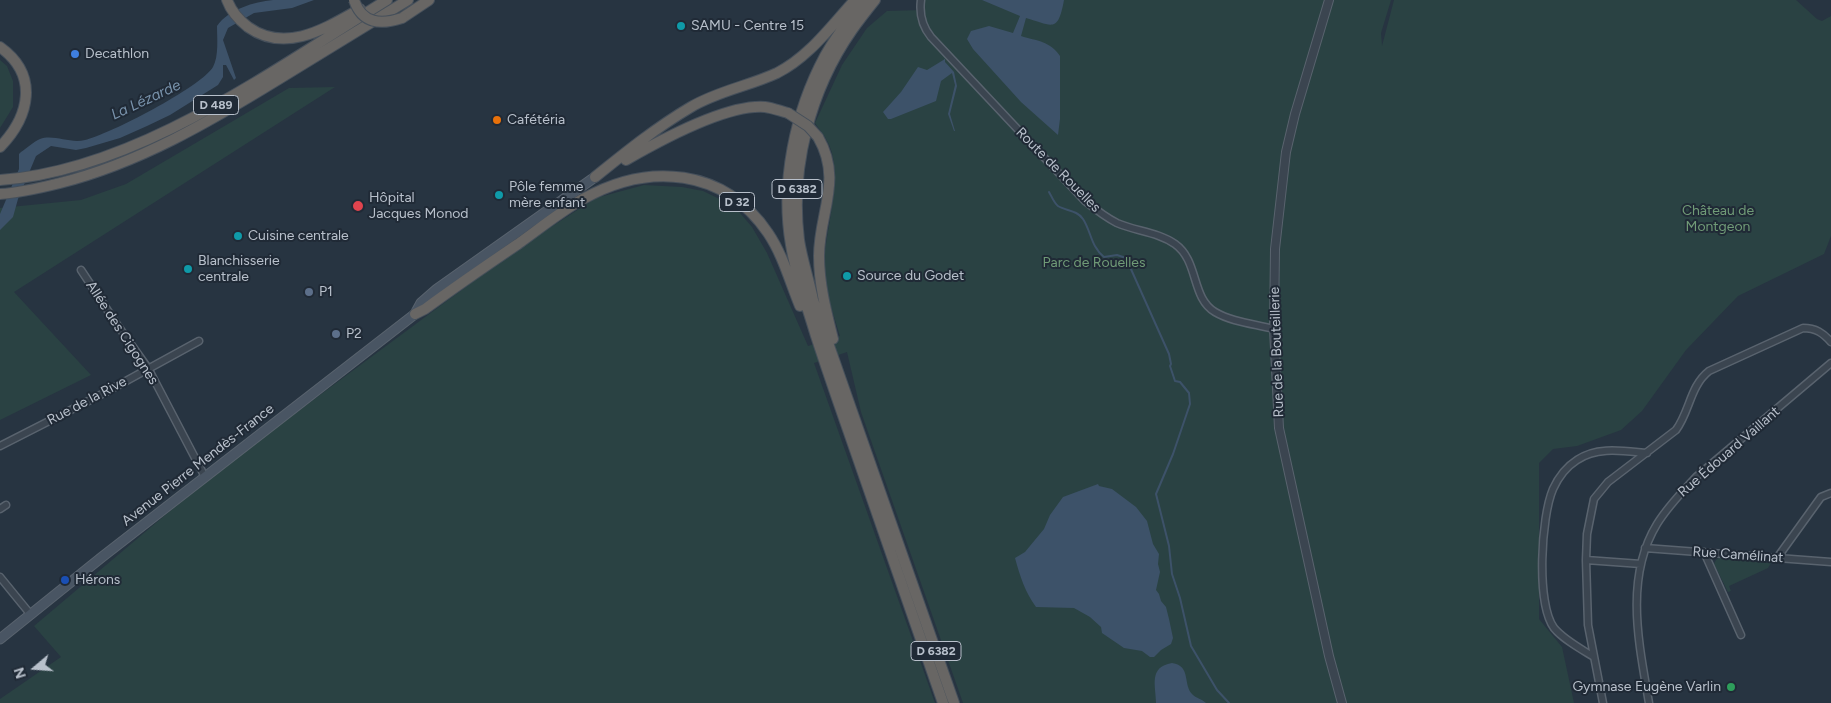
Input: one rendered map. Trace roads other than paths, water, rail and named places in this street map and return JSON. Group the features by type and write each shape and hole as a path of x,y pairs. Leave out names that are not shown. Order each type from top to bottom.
{"highway":[{"path":"226,0 241,22 273,38 288,38 303,37 318,32 376,0"},
{"path":"354,0 360,12 378,23 402,18 429,0"},
{"name":"D 489","path":"0,180 78,166 121,151 229,98 387,0"},
{"name":"D 489","path":"2,194 24,191 102,171 170,142 226,111 408,0"},
{"path":"595,177 659,128 692,106 717,94 768,76 788,66 815,45 855,0"},
{"name":"D 6382","path":"864,0 844,24 825,56 808,92 795,138 788,187 791,245 803,295 954,703"},
{"name":"D 6382","path":"875,0 852,30 835,57 817,96 805,138 797,187 799,242 813,300 839,391 943,703"},
{"path":"0,47 11,55 18,65 24,78 26,98 24,112 20,121 12,135 0,147"},
{"name":"D 32","path":"595,177 672,135 736,110 764,107 788,114 808,126 826,150 830,179 819,253 819,275 839,391"},
{"name":"D 32","path":"415,314 425,309 584,198 616,185 641,178 660,175 684,177 706,182 733,198 752,214 768,233 781,256 839,391"}],"main road":[{"name":"D 32","path":"415,314 421,303 437,289 595,177"},
{"name":"Avenue Pierre Mendès-France","path":"0,639 205,476 415,314"}],"street":[{"name":"Route de Rouelles","path":"920,0 924,28 931,37 1085,201 1100,214 1117,223 1168,239 1177,246 1192,266 1200,294 1205,303 1214,311 1228,318 1274,329"},
{"name":"Rue de la Bouteillerie","path":"1329,0 1294,114 1286,152 1275,250 1274,329 1279,428 1329,656 1342,703"},
{"name":"Allée des Cigognes","path":"81,270 148,368 205,476"},
{"path":"1603,703 1588,625 1587,534 1594,499 1608,482 1676,430 1681,423 1696,385 1710,371 1804,328 1822,332 1831,342"},
{"name":"Rue de la Rive","path":"0,446 199,341"},
{"name":"Rue Édouard Vaillant","path":"1649,703 1637,617 1637,585 1645,548 1657,523 1677,497 1690,484 1831,363"},
{"path":"1594,657 1561,635 1548,616 1542,558 1546,517 1552,491 1566,468 1588,454 1615,450 1647,453"},
{"path":"1777,558 1821,497 1831,493"},
{"name":"Rue Camélinat","path":"1645,548 1831,562"},
{"path":"1704,552 1741,634"},
{"path":"1586,560 1641,564"},
{"path":"0,577 31,615"}],"water":[{"path":"273,0 314,0 292,8 254,13 228,28 223,40 236,78 234,80 226,65 223,65 223,77 218,85 170,115 120,138 76,150 51,146 36,156 18,199 13,217 0,230 0,214 19,169 19,154 21,152 40,139 51,138 79,141 97,136 173,98 205,76 213,67 217,52 217,26 222,20 242,7"},
{"path":"982,0 1064,0 1062,11 1056,22 1048,25 1026,18 1021,36 1047,44 1060,56 1060,119 1058,135 1021,102 973,49 967,39 971,31 989,26 1013,33 1020,16"},
{"path":"945,59 945,62 954,72 957,86 950,114 955,131 948,114 955,85 952,73 941,81 936,101 888,119 883,112 901,92 918,67 927,70"},
{"path":"1098,484 1099,486 1112,489 1136,507 1147,521 1153,544 1159,554 1158,564 1160,572 1156,590 1166,607 1173,638 1171,644 1154,657 1150,657 1142,651 1124,648 1102,633 1101,627 1090,617 1074,608 1036,607 1026,590 1019,571 1015,558 1025,552 1044,529 1050,515 1063,497"},
{"path":"1172,663 1178,665 1185,672 1188,686 1193,695 1206,703 1156,703 1156,673 1164,665"}],"waterway":[{"path":"1049,192 1058,206 1081,216 1096,249 1104,257 1117,255 1126,258 1169,354 1170,366 1175,381 1180,382 1189,393 1190,404 1173,454 1156,494 1169,546 1172,574 1180,598 1191,646 1217,690 1229,703"}],"place":[{"name":"SAMU - Centre 15","path":"681,26"},
{"name":"Decathlon","path":"75,54"},
{"name":"Cafétéria","path":"497,120"},
{"name":"Pôle femme mère enfant","path":"499,195"},
{"name":"Hôpital Jacques Monod","path":"358,206"},
{"name":"Cuisine centrale","path":"238,236"},
{"name":"Blanchisserie centrale","path":"188,269"},
{"name":"Source du Godet","path":"847,276"},
{"name":"P1","path":"309,292"},
{"name":"P2","path":"336,334"},
{"name":"Hérons","path":"65,580"},
{"name":"Gymnase Eugène Varlin","path":"1731,687"}],"water label":[{"name":"La Lézarde","path":"146,100"}],"park label":[{"name":"Château de Montgeon","path":"1718,220"},
{"name":"Parc de Rouelles","path":"1094,263"}]}
